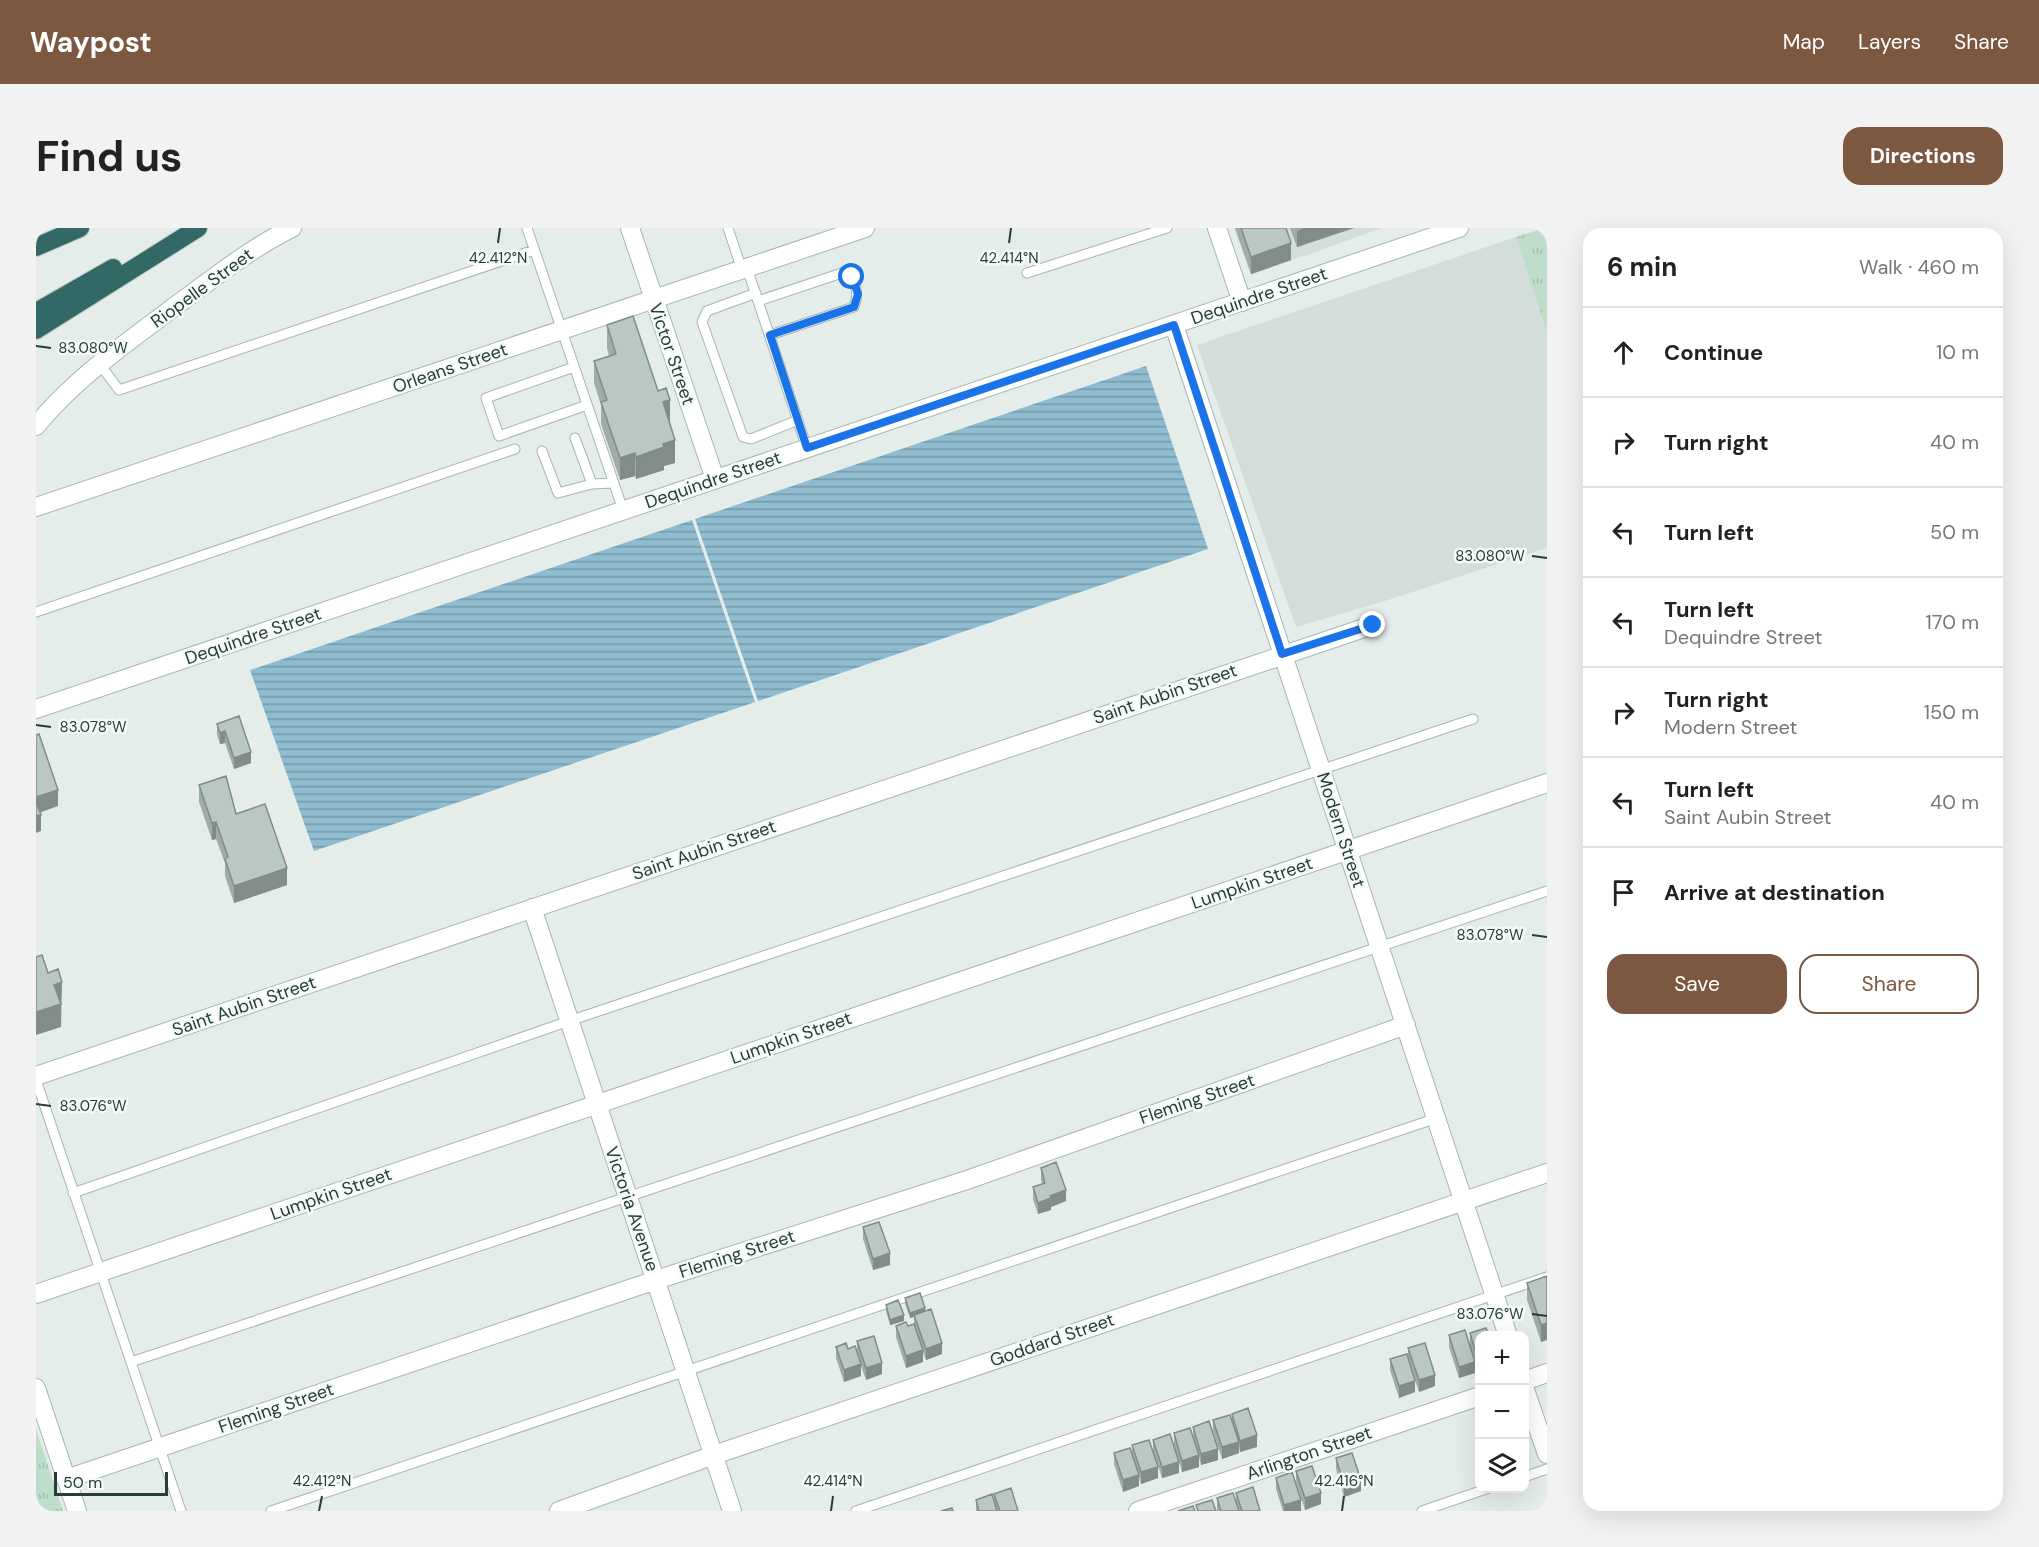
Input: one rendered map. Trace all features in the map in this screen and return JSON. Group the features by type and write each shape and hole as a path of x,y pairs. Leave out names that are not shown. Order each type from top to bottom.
{"highway":[{"path":"36,247 80,228"},
{"path":"36,312 165,238 189,228"},
{"path":"36,330 198,228"}],"street":[{"name":"Riopelle Street","path":"36,426 63,395 99,363 239,259 292,228"},
{"name":"Victor Street","path":"630,228 715,479"},
{"name":"Orleans Street","path":"36,507 865,228"},
{"path":"1217,228 1242,302"},
{"name":"Dequindre Street","path":"36,710 1459,228"},
{"name":"Modern Street","path":"1174,325 1507,1331"},
{"name":"Saint Aubin Street","path":"36,1078 531,908 1373,625"},
{"name":"Lumpkin Street","path":"36,1294 1547,783"},
{"name":"Victoria Avenue","path":"531,908 732,1511"},
{"name":"Fleming Street","path":"66,1479 656,1280 967,1180 1406,1025"},
{"name":"Goddard Street","path":"559,1511 714,1455 1547,1173"},
{"path":"1529,1379 1547,1373"},
{"path":"36,1388 77,1511"},
{"name":"Arlington Street","path":"1138,1511 1475,1397"},
{"path":"1529,1402 1547,1454"}],"lane":[{"path":"527,228 623,510"},
{"path":"728,228 757,297 807,448"},
{"path":"1027,273 1167,228"},
{"path":"99,363 119,390 534,250"},
{"path":"770,335 854,307 858,294 852,277 845,272 707,311 702,322 743,437 751,439 798,420"},
{"path":"574,367 486,398 499,436 587,405"},
{"path":"575,438 592,484"},
{"path":"36,612 515,449"},
{"path":"542,451 558,493 592,484 613,483"},
{"path":"73,1192 569,1021 1473,719"},
{"path":"131,1362 1547,891"},
{"path":"36,1078 181,1511"},
{"path":"271,1511 1437,1118"},
{"path":"856,1511 1547,1277"},
{"path":"1529,1475 1547,1469"},
{"path":"1422,1511 1475,1493"}],"shaded area":[{"path":"1234,228 1382,228 1251,275"},
{"path":"1516,237 1547,333 1547,548 1388,600 1296,627 1197,345"}],"green space":[{"path":"1547,228 1547,333 1516,237"},
{"path":"36,1429 63,1511 36,1511"}],"water":[{"path":"1146,366 1208,549 758,701 695,519"},
{"path":"692,520 755,702 314,851 250,670"}],"building":[{"path":"1241,228 1286,228 1291,243 1251,257"},
{"path":"633,316 658,391 666,388 670,400 663,402 675,440 663,444 664,447 636,457 635,453 620,458 601,402 607,400 594,361 616,354 607,325"},
{"path":"239,716 251,752 234,758 225,731 220,733 217,724"},
{"path":"39,734 58,790 36,797 36,735"},
{"path":"226,776 236,814 265,804 287,868 234,886 225,859 228,857 216,822 212,823 199,785"},
{"path":"36,801 41,815 36,816"},
{"path":"42,955 48,973 58,969 62,982 54,985 61,1004 36,1012 36,957"},
{"path":"1056,1162 1066,1190 1038,1203 1033,1187 1045,1183 1041,1168"},
{"path":"879,1222 890,1253 873,1259 863,1227"},
{"path":"1547,1276 1547,1323 1541,1325 1527,1283"},
{"path":"920,1293 925,1308 910,1313 905,1298"},
{"path":"898,1300 904,1315 890,1320 886,1305"},
{"path":"931,1309 942,1343 926,1349 914,1315"},
{"path":"906,1322 908,1326 914,1324 923,1350 906,1356 896,1326"},
{"path":"1465,1330 1475,1362 1459,1367 1449,1335"},
{"path":"1475,1331 1475,1350 1470,1333"},
{"path":"874,1336 882,1363 866,1368 857,1341"},
{"path":"846,1343 848,1349 855,1346 861,1364 844,1370 836,1347"},
{"path":"1425,1343 1435,1375 1419,1380 1408,1348"},
{"path":"1407,1354 1415,1381 1399,1386 1390,1359"},
{"path":"1248,1408 1257,1435 1240,1441 1232,1414"},
{"path":"1230,1415 1239,1442 1222,1447 1213,1420"},
{"path":"1209,1421 1218,1449 1201,1454 1193,1427"},
{"path":"1190,1428 1199,1455 1182,1461 1174,1433"},
{"path":"1170,1434 1179,1462 1162,1467 1153,1440"},
{"path":"1149,1440 1158,1467 1141,1472 1132,1445"},
{"path":"1130,1448 1139,1475 1123,1480 1114,1453"},
{"path":"1352,1453 1361,1480 1344,1485 1336,1458"},
{"path":"1312,1466 1321,1493 1305,1498 1296,1471"},
{"path":"1292,1472 1301,1500 1284,1505 1276,1478"},
{"path":"1253,1487 1260,1511 1242,1511 1236,1493"},
{"path":"1011,1488 1018,1511 1000,1511 994,1494"},
{"path":"1233,1493 1239,1511 1221,1511 1217,1498"},
{"path":"992,1494 997,1511 979,1511 976,1500"},
{"path":"1212,1500 1216,1511 1198,1511 1196,1505"},
{"path":"1193,1506 1195,1511 1178,1511"}],"route":[{"path":"852,277 858,294 854,307 770,335 807,448 1174,325 1282,654 1373,625"}]}
